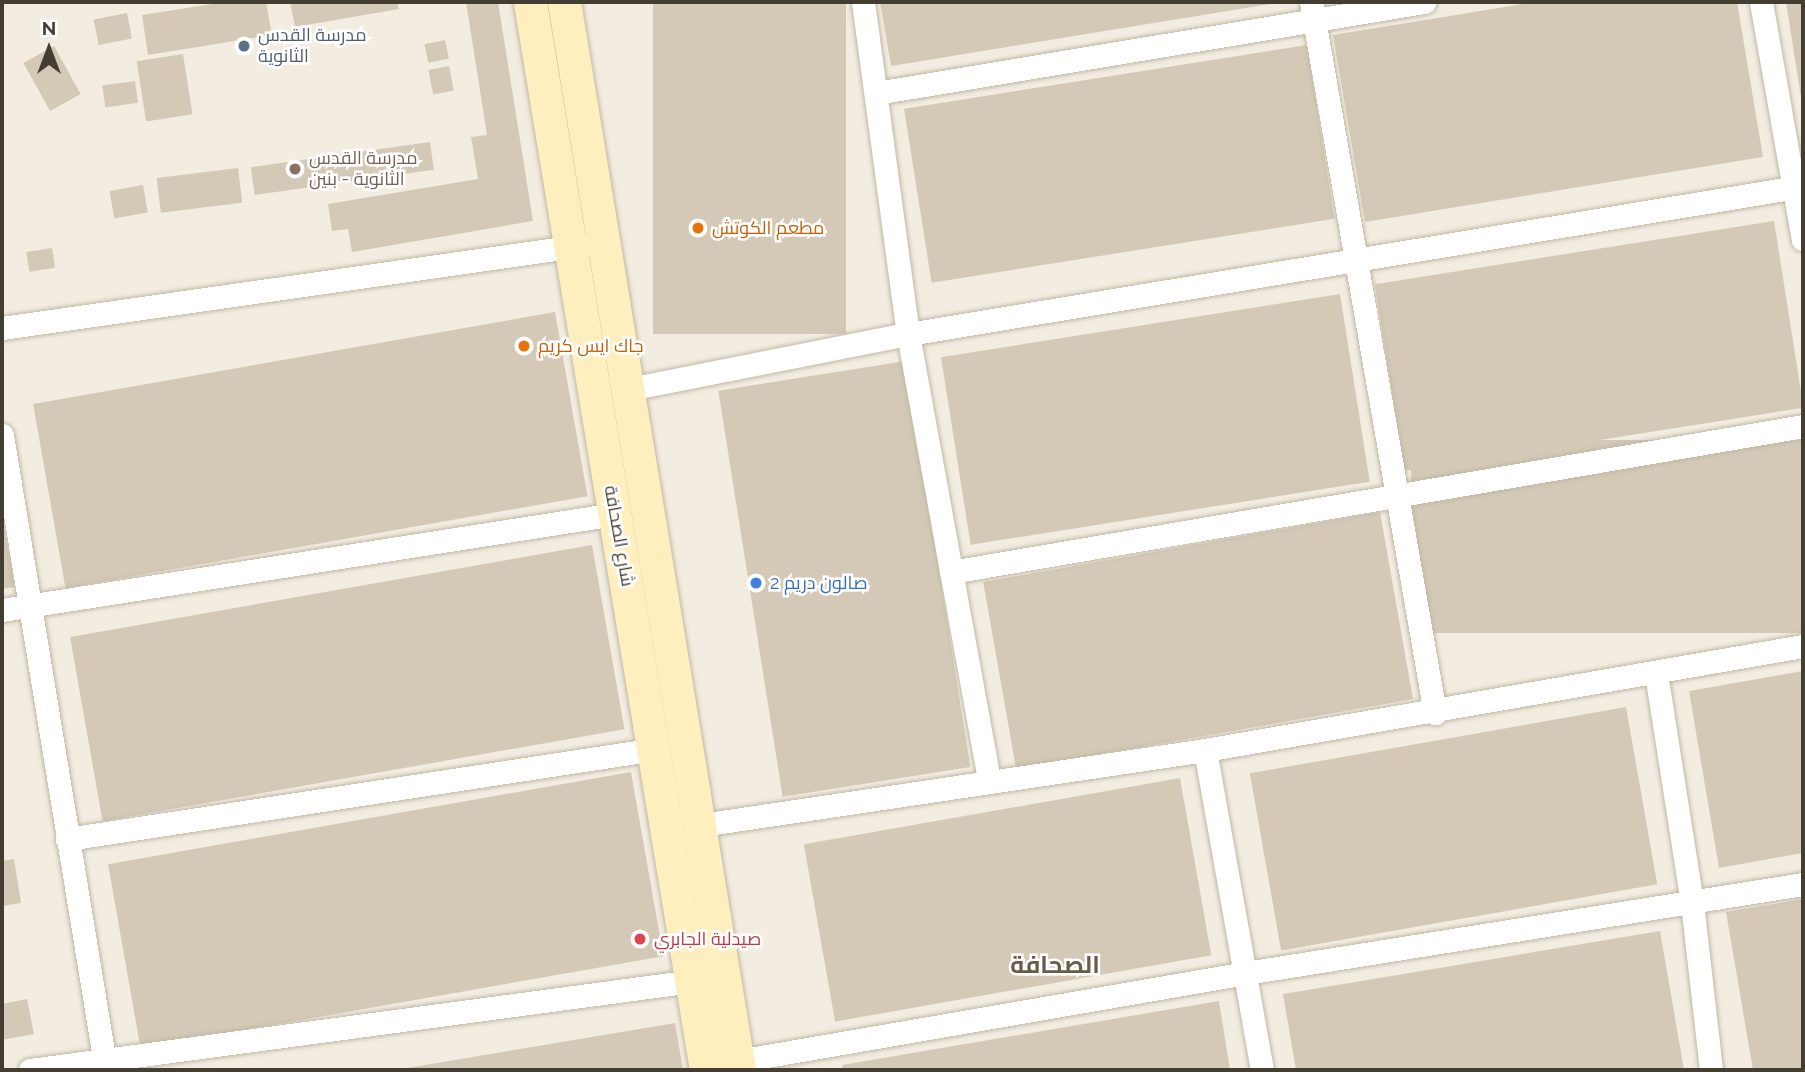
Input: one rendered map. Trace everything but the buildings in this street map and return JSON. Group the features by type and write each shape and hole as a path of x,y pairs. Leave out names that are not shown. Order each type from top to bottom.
{"main road":[{"name":"شارع الصحافة","path":"530,2 589,244 629,389 739,1066"},
{"name":"شارع الصحافة","path":"564,2 615,514 656,749 706,1070"}],"street":[{"path":"863,2 908,334 989,781"},
{"path":"876,93 1313,11 1424,2"},
{"path":"1760,2 1799,187 1803,239"},
{"path":"1313,11 1393,495 1434,713"},
{"path":"629,389 908,334 1799,187"},
{"path":"2,328 589,244"},
{"path":"951,572 1803,426"},
{"path":"2,435 105,1064"},
{"path":"2,610 615,514"},
{"path":"701,825 1434,713 1803,646"},
{"path":"1656,673 1692,903 1711,1070"},
{"path":"67,839 656,749"},
{"path":"1205,750 1262,1070"},
{"path":"739,1066 1246,973 1803,884"},
{"path":"30,1070 105,1064 693,981"}],"place":[{"name":"مدرسة القدس الثانوية","path":"244,46"},
{"name":"مدرسة القدس الثانوية - بنين","path":"295,169"},
{"name":"مطعم الكوتش","path":"698,228"},
{"name":"جاك ايس كريم","path":"524,346"},
{"name":"صالون دريم 2","path":"756,583"},
{"name":"صيدلية الجابري","path":"640,939"}],"district":[{"name":"الصحافة","path":"1055,965"}]}
